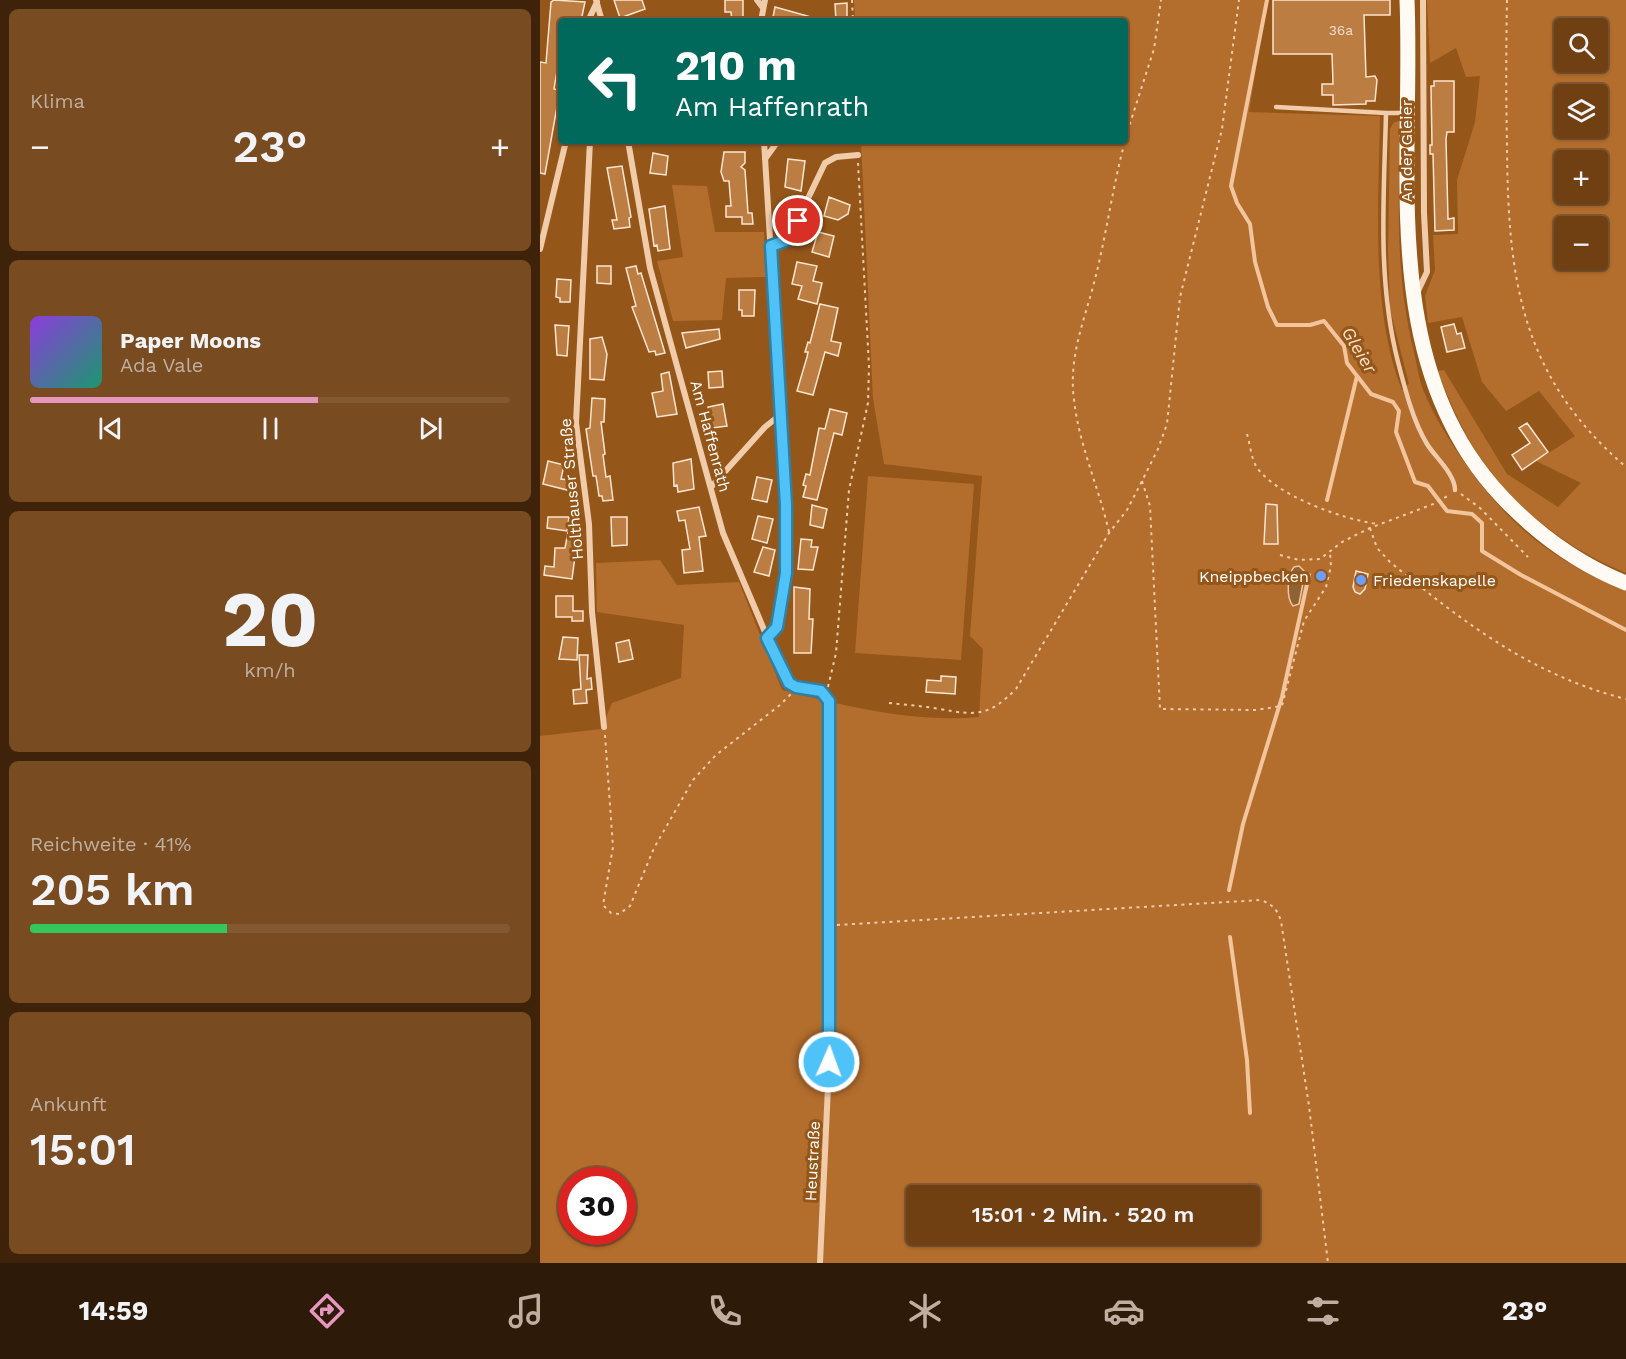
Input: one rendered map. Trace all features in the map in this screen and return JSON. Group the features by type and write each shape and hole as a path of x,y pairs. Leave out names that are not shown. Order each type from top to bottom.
{"main road":[{"name":"An der Gleier","path":"1407,0 1406,200 1413,298 1421,342 1437,394 1464,446 1505,500 1551,541 1589,566 1626,583"}],"street":[{"path":"757,0 763,8"},
{"path":"761,18 765,0"},
{"name":"An der Gleier","path":"1413,298 1422,287 1427,272 1424,213 1423,0"},
{"path":"589,18 596,1"},
{"path":"596,1 601,18"},
{"path":"540,249 565,144"},
{"name":"Holthauser Straße","path":"590,144 576,423 589,517 592,612 604,727"},
{"name":"Am Haffenrath","path":"629,144 650,268 712,486 726,544 785,679 796,687"},
{"path":"764,144 787,517 786,584 777,627 767,638"},
{"path":"765,159 776,144"},
{"path":"771,246 781,244 790,236 825,163 836,157 858,155"},
{"path":"712,486 765,427 780,415"},
{"path":"796,687 814,688 828,698"},
{"name":"Heustraße","path":"820,1263 830,1042 828,698"}],"lane":[{"path":"1276,106 1408,112"},
{"path":"1386,112 1383,250 1388,316 1411,403 1426,442 1453,481 1455,490"}],"path":[{"path":"852,0 853,18"},
{"path":"1128,131 1154,49 1161,0"},
{"path":"889,704 975,714 993,709 1005,700 1016,688 1109,533 1127,510 1158,449 1167,424 1180,297 1222,129 1239,0"},
{"path":"1507,0 1507,213 1517,289 1530,333 1555,384 1589,430 1626,467"},
{"path":"828,698 836,653 849,490 868,403 869,366 857,144"},
{"path":"1109,533 1101,496 1080,435 1072,372 1073,356 1097,274 1124,144"},
{"path":"1247,434 1255,464 1270,482 1323,508 1361,521 1380,524"},
{"path":"1142,481 1150,506 1160,709 1256,710 1282,706 1304,621 1326,587 1331,566 1330,552"},
{"path":"1455,490 1480,508 1528,558"},
{"path":"1280,555 1315,560 1370,528 1443,500"},
{"path":"1370,528 1377,548 1390,562 1480,633 1577,686 1626,699"},
{"path":"604,727 613,847 603,904 608,911 619,914 630,906 654,848 693,780 716,755 780,705 796,687"},
{"path":"830,926 1261,900 1270,904 1277,909 1281,921 1309,1106 1328,1263"}],"shaded area":[{"path":"854,0 1267,0 1249,112 1380,116 1378,219 1381,290 1385,325 1402,390 1409,384 1390,309 1388,251 1390,129 1394,122 1401,121 1399,237 1401,266 1408,323 1419,377 1429,403 1461,458 1508,515 1542,545 1561,558 1626,591 1626,1263 540,1263 540,736 601,729 612,703 681,678 684,625 597,612 596,563 660,560 677,585 739,582 782,690 880,712 929,718 979,717 983,649 970,636 982,476 884,464 873,399 861,144 1128,144 1128,18 855,18"},
{"path":"1427,0 1626,0 1626,573 1561,538 1541,523 1505,489 1475,450 1437,371 1444,370 1507,474 1558,507 1581,483 1536,461 1575,436 1539,391 1506,411 1482,382 1462,317 1428,323 1425,296 1435,270 1433,235 1458,234 1457,180 1475,122 1480,76 1466,77 1456,48 1430,63"},
{"path":"672,185 707,186 715,232 764,232 766,277 726,278 722,320 673,321 657,261 683,257"},
{"path":"868,476 974,484 961,660 855,653"},
{"path":"1299,566 1305,572 1299,604 1293,606 1288,592 1289,581 1294,567"}],"building":[{"path":"554,0 585,2 582,18 558,18 558,65 554,89 558,90 558,101 545,174 540,173 540,62 546,63 551,2"},
{"path":"614,0 642,0 645,9 620,18"},
{"path":"725,0 743,0 743,18 732,18 731,12 725,12"},
{"path":"1273,0 1390,0 1390,15 1364,15 1366,77 1375,76 1377,80 1375,101 1366,101 1366,104 1333,105 1333,95 1322,95 1322,84 1333,84 1332,54 1273,54"},
{"path":"847,3 847,18 836,18 835,4"},
{"path":"775,7 811,17 782,18 773,17"},
{"path":"1434,81 1454,81 1454,132 1447,132 1446,139 1448,219 1454,218 1454,230 1435,231 1433,154 1430,154 1430,145 1432,145 1431,86 1434,86"},
{"path":"724,152 745,152 745,163 741,167 745,170 748,213 752,213 753,224 742,224 742,217 726,217 726,206 731,206 729,181 724,181 721,172"},
{"path":"653,153 668,156 666,175 650,173"},
{"path":"788,159 805,161 801,191 785,187"},
{"path":"622,166 631,217 629,218 630,227 614,229 612,220 617,220 607,168"},
{"path":"829,197 850,205 848,214 838,220 824,216"},
{"path":"665,206 670,249 658,251 657,245 654,246 649,209"},
{"path":"818,232 834,236 829,257 812,252"},
{"path":"797,262 817,266 813,281 822,283 817,304 798,299 802,286 792,284"},
{"path":"597,266 611,266 611,284 597,283"},
{"path":"636,266 638,274 641,273 665,353 656,355 655,351 649,352 632,307 636,306 626,268"},
{"path":"557,279 571,280 570,302 560,302 560,298 556,297"},
{"path":"739,290 755,290 754,316 742,316 742,310 739,310"},
{"path":"820,304 838,308 831,341 841,343 838,356 825,352 813,395 797,391 808,352 805,352 808,342 810,343"},
{"path":"1454,324 1457,334 1461,333 1465,348 1447,352 1441,327"},
{"path":"555,325 569,326 567,356 557,355"},
{"path":"719,329 720,339 686,348 682,333"},
{"path":"602,337 607,354 604,380 590,379 590,339"},
{"path":"722,371 723,387 709,388 708,372"},
{"path":"669,372 677,414 657,417 652,393 663,391 661,374"},
{"path":"592,398 605,399 604,422 601,422 605,454 603,455 606,477 610,476 613,500 603,501 602,496 599,496 596,476 593,476 586,429 590,428"},
{"path":"723,404 727,426 712,428 708,407"},
{"path":"830,409 847,413 842,435 834,433 817,500 803,497 806,486 803,485 806,474 810,475 819,428 825,429"},
{"path":"1527,423 1548,452 1522,470 1512,455 1530,443 1519,428"},
{"path":"691,459 694,489 678,492 677,485 674,486 673,463"},
{"path":"548,461 564,465 561,479 569,480 567,490 543,484"},
{"path":"757,477 772,480 767,502 752,499"},
{"path":"1266,504 1277,505 1278,544 1264,544"},
{"path":"812,505 827,509 823,528 810,525"},
{"path":"699,507 706,536 699,537 703,571 684,573 682,550 690,549 685,520 679,521 677,511"},
{"path":"758,516 773,519 767,543 752,539"},
{"path":"548,517 569,517 567,531 547,528"},
{"path":"611,517 627,517 627,545 612,546"},
{"path":"568,532 578,534 572,579 544,575 545,566 554,567 555,548 565,548"},
{"path":"801,539 812,540 811,547 818,547 813,570 798,569"},
{"path":"763,547 775,550 769,576 754,572"},
{"name":"Friedenskapelle","path":"1356,571 1368,574 1365,589 1360,594 1355,592 1353,587"},
{"path":"794,587 810,589 809,619 813,619 811,653 794,653"},
{"path":"556,596 573,596 573,611 583,611 583,621 572,621 572,617 556,617"},
{"path":"563,637 578,638 577,660 559,659"},
{"path":"629,640 633,659 619,662 616,643"},
{"path":"579,655 588,655 587,679 591,678 592,689 586,690 587,703 574,704 573,690 581,689"},
{"path":"941,676 956,677 955,694 926,692 927,680 941,681"}],"waterway":[{"name":"Gleier","path":"1267,0 1231,186 1237,203 1250,224 1255,262 1268,307 1277,325 1310,325 1324,321 1344,346 1347,363 1371,394 1393,402 1399,411 1396,432 1415,482 1428,486 1447,511 1472,514 1482,523 1482,551 1521,575 1626,630"},
{"path":"1327,500 1357,376"},
{"path":"1229,890 1243,824 1282,697 1309,575"},
{"path":"1230,937 1247,1060 1250,1113"}],"place":[{"name":"Kneippbecken","path":"1321,576"},
{"name":"Friedenskapelle","path":"1361,580"}],"route":[{"path":"798,221 787,240 771,246 786,505 786,573 785,591 777,627 767,638 785,679 796,687 809,687 821,691 829,701 831,710 829,1062"}]}
